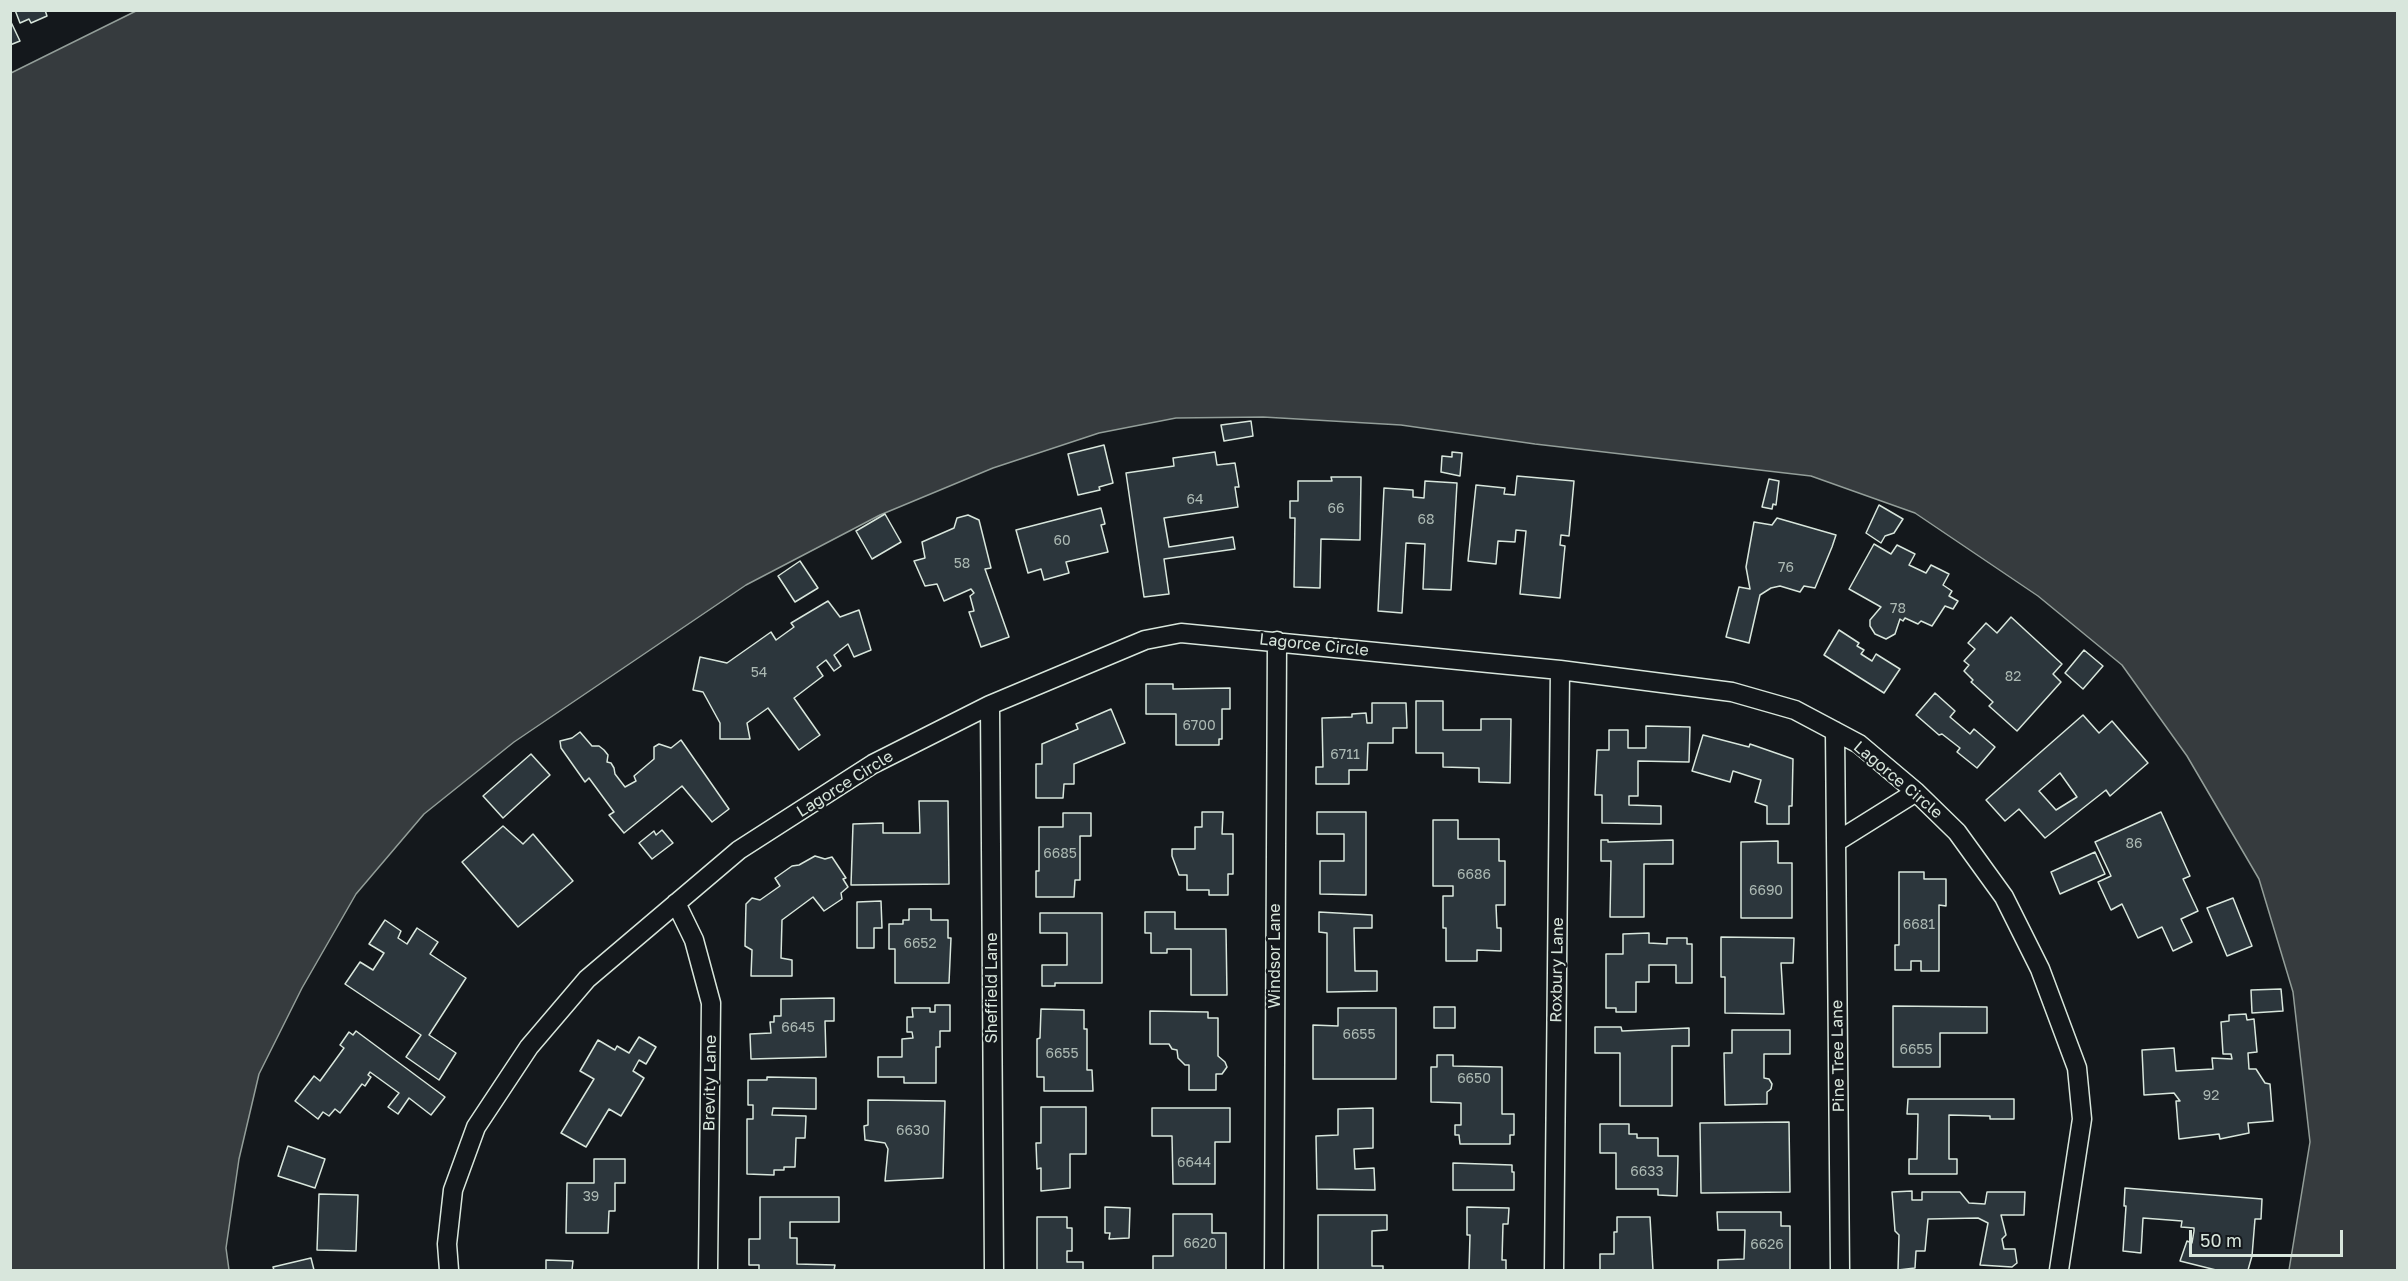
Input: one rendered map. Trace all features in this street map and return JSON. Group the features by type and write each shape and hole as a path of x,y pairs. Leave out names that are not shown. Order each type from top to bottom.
{"street":[{"name":"Lagorce Circle","path":"449,1270 447,1244 453,1190 476,1127 529,1047 587,979 739,850 873,764 990,705 1144,640 1181,633 1560,670 1732,692 1795,710 1859,744 1916,792 1957,832 2004,897 2040,969 2077,1068 2082,1119 2059,1270"},
{"name":"Windsor Lane","path":"1274,1270 1277,641"},
{"name":"Roxbury Lane","path":"1554,1270 1560,670"},
{"name":"Sheffield Lane","path":"990,705 994,1270"},
{"name":"Pine Tree Lane","path":"1835,731 1840,1270"},
{"path":"1836,842 1916,792"},
{"name":"Brevity Lane","path":"676,903 694,940 711,1003 708,1270"}],"shaded area":[{"path":"136,11 2397,11 2397,1270 2289,1270 2310,1142 2293,992 2259,879 2187,756 2122,665 2038,596 1915,513 1811,476 1535,444 1401,425 1263,417 1176,418 1099,433 993,468 880,515 746,585 514,742 424,814 356,894 302,988 259,1074 239,1159 226,1248 229,1270 11,1270 11,73"}],"building":[{"path":"15,10 45,10 47,16 31,23 29,19 20,23"},
{"path":"10,20 20,41 10,45"},
{"path":"1251,421 1253,436 1224,441 1221,425"},
{"path":"1104,445 1113,483 1099,487 1100,490 1078,495 1068,454"},
{"path":"1215,452 1217,465 1235,463 1239,487 1235,487 1238,507 1164,518 1169,547 1233,537 1235,549 1164,559 1169,594 1144,597 1126,473 1174,466 1173,458"},
{"path":"1452,452 1462,453 1460,476 1441,472 1442,456 1452,457"},
{"path":"1517,476 1574,481 1569,536 1561,535 1560,545 1565,546 1560,598 1520,594 1526,531 1516,530 1515,542 1498,541 1496,564 1468,561 1476,485 1505,488 1504,494 1515,495"},
{"path":"1331,477 1361,477 1360,540 1321,539 1320,588 1294,587 1295,518 1290,518 1290,501 1298,501 1298,481 1332,481"},
{"path":"1769,479 1779,481 1776,505 1773,504 1772,509 1762,507"},
{"path":"1425,481 1457,483 1451,590 1423,589 1425,544 1406,543 1402,613 1378,611 1384,488 1413,490 1413,497 1424,498"},
{"path":"1879,505 1903,519 1894,533 1885,536 1881,543 1866,533"},
{"path":"1101,508 1105,524 1101,525 1108,552 1066,562 1069,573 1044,580 1041,569 1028,573 1016,530"},
{"path":"885,514 901,542 872,559 856,531"},
{"path":"968,515 979,520 991,568 985,569 1009,637 981,647 969,612 974,611 970,596 974,593 971,589 944,601 937,584 925,586 914,561 925,558 922,542 954,528 957,518"},
{"path":"1777,518 1836,535 1815,588 1804,586 1800,592 1780,586 1771,588 1760,595 1749,643 1726,637 1739,587 1750,589 1746,567 1754,522 1772,525"},
{"path":"1874,544 1891,554 1897,545 1915,554 1909,565 1926,573 1931,565 1949,574 1943,585 1952,591 1949,596 1958,601 1953,609 1945,606 1932,626 1921,621 1918,624 1905,618 1903,621 1900,619 1895,634 1886,639 1875,634 1870,626 1870,620 1881,607 1849,589"},
{"path":"800,561 818,588 795,602 778,576"},
{"path":"828,601 840,617 859,610 871,650 854,657 848,644 834,655 841,666 834,671 826,660 817,667 823,676 794,698 820,735 799,750 768,708 747,723 750,739 720,739 720,723 703,692 693,690 700,657 727,663 771,632 776,640 794,627 791,623"},
{"path":"2011,617 2062,664 2053,674 2061,682 2017,731 1989,706 1993,702 1971,682 1973,680 1964,671 1969,665 1964,661 1975,649 1968,643 1986,623 1997,633"},
{"path":"1839,630 1859,643 1857,646 1864,650 1861,654 1872,661 1876,654 1900,669 1884,693 1824,655"},
{"path":"2084,650 2103,666 2083,689 2065,673"},
{"path":"1146,684 1173,684 1173,689 1230,688 1230,709 1222,709 1222,739 1219,739 1219,745 1176,745 1176,714 1146,714"},
{"path":"1935,693 1955,711 1950,717 1970,734 1974,729 1995,747 1977,768 1957,752 1960,748 1942,734 1939,735 1916,715"},
{"path":"1416,701 1443,701 1443,730 1481,730 1481,719 1511,719 1510,783 1479,782 1479,768 1443,767 1443,753 1416,753"},
{"path":"1372,703 1406,703 1407,728 1393,728 1393,743 1368,743 1367,770 1349,770 1349,784 1316,784 1316,767 1323,767 1322,718 1352,717 1352,714 1366,713 1367,723 1372,723"},
{"path":"1111,709 1125,743 1074,764 1074,784 1064,784 1063,798 1036,798 1036,764 1042,764 1042,744 1078,729 1076,724"},
{"path":"2083,715 2099,733 2112,721 2148,763 2110,796 2106,790 2045,838 2019,809 2005,821 1986,800","holes":["2060,773 2077,797 2056,810 2039,791"]},
{"path":"1646,726 1690,727 1689,762 1638,761 1638,796 1629,796 1629,805 1661,806 1661,824 1602,823 1602,795 1595,795 1597,750 1609,750 1609,730 1628,730 1628,748 1646,748"},
{"path":"580,732 592,746 599,746 604,750 608,755 607,762 611,763 615,774 625,787 636,781 634,776 654,759 654,747 659,744 671,748 681,740 729,809 712,822 682,786 624,833 609,815 614,812 589,778 585,782 561,748 560,741 572,738"},
{"path":"1703,735 1749,747 1750,744 1793,759 1792,806 1789,806 1789,824 1767,824 1767,806 1755,802 1761,780 1733,771 1730,782 1692,771"},
{"path":"531,754 550,775 503,818 483,796"},
{"path":"919,801 948,801 949,884 851,885 853,824 883,823 883,833 920,833"},
{"path":"1202,812 1223,812 1222,834 1233,834 1233,874 1228,874 1228,895 1209,895 1209,890 1187,890 1187,875 1179,875 1172,856 1172,849 1195,849 1195,827 1202,827"},
{"path":"1317,812 1366,812 1366,895 1320,894 1320,861 1344,861 1344,834 1317,834"},
{"path":"2161,812 2190,876 2183,879 2198,911 2181,919 2192,942 2173,951 2162,927 2138,938 2122,904 2111,910 2098,882 2111,876 2095,842"},
{"path":"1063,813 1091,813 1091,836 1080,836 1080,880 1075,880 1074,897 1036,897 1036,871 1039,871 1039,827 1063,827"},
{"path":"1433,820 1458,820 1458,839 1499,839 1499,861 1505,861 1505,905 1496,905 1497,928 1501,928 1501,951 1477,950 1477,961 1446,961 1443,896 1453,896 1453,886 1433,886"},
{"path":"503,826 523,844 533,834 573,881 518,927 462,862"},
{"path":"662,830 673,843 652,859 639,843 654,831 656,835"},
{"path":"1601,840 1608,840 1608,842 1673,840 1673,864 1644,864 1644,917 1610,917 1611,861 1601,861"},
{"path":"1778,841 1778,863 1792,863 1792,918 1741,918 1741,842"},
{"path":"2095,852 2105,874 2060,894 2051,872"},
{"path":"815,856 825,859 832,857 846,878 843,879 848,887 841,893 842,899 824,911 813,897 782,920 781,958 792,960 792,976 751,976 752,950 745,946 746,904 752,898 760,900 780,886 775,878 792,866 799,865"},
{"path":"1899,872 1924,872 1924,879 1946,879 1946,906 1939,905 1939,971 1921,971 1921,961 1911,961 1911,970 1895,970 1895,945 1899,945"},
{"path":"2233,898 2252,946 2227,956 2207,908"},
{"path":"881,901 882,928 874,928 874,948 857,948 857,902"},
{"path":"909,909 931,909 931,920 948,920 948,938 951,938 949,983 895,983 895,949 889,949 889,924 903,924 903,920 909,920"},
{"path":"1145,912 1175,912 1175,929 1226,929 1227,995 1191,995 1191,949 1167,949 1167,953 1151,953 1151,933 1145,933"},
{"path":"1319,912 1372,915 1372,928 1354,928 1355,971 1377,971 1377,991 1327,992 1327,933 1319,932"},
{"path":"1040,913 1102,913 1102,983 1055,983 1055,986 1042,986 1042,965 1067,965 1067,933 1040,933"},
{"path":"385,920 401,931 398,938 407,944 417,928 438,942 430,954 466,978 429,1035 456,1053 439,1080 406,1057 421,1035 345,984 360,962 373,970 384,953 369,944"},
{"path":"1649,933 1649,943 1667,944 1667,938 1687,938 1687,944 1692,944 1692,983 1676,983 1676,965 1649,965 1649,982 1636,982 1636,1012 1616,1012 1616,1008 1606,1008 1606,954 1623,954 1623,934"},
{"path":"1721,937 1794,938 1793,963 1781,963 1784,1014 1725,1013 1725,977 1721,977"},
{"path":"2281,989 2283,1011 2252,1013 2251,990"},
{"path":"834,998 834,1021 825,1021 826,1057 751,1059 750,1034 771,1033 770,1022 774,1022 774,1016 781,1016 781,999"},
{"path":"935,1005 950,1005 950,1031 940,1031 940,1047 936,1047 936,1083 904,1083 904,1077 878,1077 878,1057 902,1057 902,1039 913,1038 912,1032 907,1032 907,1017 913,1017 912,1008 930,1008 930,1012 935,1012"},
{"path":"1893,1006 1987,1007 1987,1033 1940,1033 1940,1067 1893,1067"},
{"path":"1434,1007 1455,1007 1455,1028 1434,1028"},
{"path":"1338,1008 1396,1008 1396,1079 1313,1079 1313,1025 1338,1026"},
{"path":"1041,1009 1084,1010 1084,1029 1087,1029 1087,1070 1092,1070 1093,1091 1044,1091 1044,1077 1037,1077 1037,1039 1040,1038"},
{"path":"1150,1011 1208,1012 1208,1018 1218,1018 1218,1056 1227,1067 1222,1074 1216,1074 1216,1090 1189,1090 1189,1065 1185,1065 1178,1058 1177,1050 1172,1049 1169,1044 1150,1044"},
{"path":"2246,1014 2247,1020 2254,1019 2257,1052 2248,1053 2249,1069 2256,1069 2265,1083 2270,1084 2273,1121 2248,1123 2249,1133 2220,1139 2219,1134 2179,1139 2176,1101 2180,1101 2174,1093 2144,1095 2142,1050 2174,1048 2176,1071 2213,1069 2212,1058 2232,1059 2231,1054 2223,1054 2221,1022 2229,1021 2229,1015"},
{"path":"1595,1027 1621,1027 1622,1031 1689,1028 1689,1046 1672,1046 1672,1106 1620,1106 1620,1053 1595,1053"},
{"path":"1732,1030 1790,1030 1790,1054 1764,1054 1764,1078 1769,1079 1772,1084 1771,1089 1767,1092 1767,1104 1725,1105 1724,1053 1732,1053"},
{"path":"356,1031 445,1097 431,1115 409,1098 398,1114 388,1107 399,1093 370,1072 368,1075 371,1077 365,1086 362,1084 340,1113 335,1109 329,1116 323,1112 318,1119 295,1101 314,1076 320,1081 344,1048 340,1045 349,1032 353,1035"},
{"path":"639,1037 656,1047 646,1064 639,1060 633,1071 644,1078 621,1116 609,1109 586,1147 561,1133 594,1079 580,1071 598,1040 615,1050 617,1046 629,1053"},
{"path":"1437,1055 1453,1055 1453,1066 1502,1067 1502,1114 1514,1114 1514,1135 1510,1135 1510,1144 1460,1144 1459,1135 1455,1135 1455,1125 1461,1125 1461,1103 1431,1102 1431,1067 1437,1067"},
{"path":"767,1077 816,1078 816,1109 773,1108 772,1115 806,1116 805,1138 796,1138 795,1167 774,1170 774,1175 747,1174 747,1119 753,1119 753,1105 748,1105 748,1080 767,1080"},
{"path":"1908,1099 2014,1099 2014,1119 1949,1115 1949,1159 1957,1159 1957,1174 1909,1174 1909,1159 1917,1159 1918,1114 1907,1114"},
{"path":"868,1100 945,1101 943,1178 885,1181 888,1149 885,1143 865,1140 864,1126 868,1125"},
{"path":"1041,1107 1086,1107 1086,1154 1070,1154 1070,1188 1041,1191 1041,1168 1037,1169 1036,1143 1041,1143"},
{"path":"1152,1108 1230,1108 1230,1142 1215,1142 1215,1184 1173,1184 1172,1136 1152,1136"},
{"path":"1373,1108 1373,1148 1354,1149 1355,1169 1374,1168 1375,1190 1317,1189 1316,1136 1338,1135 1338,1109"},
{"path":"1789,1122 1790,1192 1701,1193 1700,1123"},
{"path":"1600,1124 1629,1124 1629,1134 1637,1134 1637,1138 1658,1138 1658,1156 1678,1156 1677,1196 1658,1195 1658,1189 1616,1189 1616,1153 1600,1153"},
{"path":"288,1146 325,1159 315,1188 278,1176"},
{"path":"594,1159 625,1159 625,1183 615,1183 615,1211 609,1211 608,1233 566,1233 567,1183 594,1183"},
{"path":"1453,1163 1512,1165 1514,1190 1453,1190"},
{"path":"2125,1188 2262,1199 2261,1219 2255,1219 2252,1256 2248,1270 2216,1270 2180,1261 2187,1241 2192,1243 2194,1231 2194,1228 2181,1227 2182,1221 2143,1218 2141,1253 2123,1251"},
{"path":"1912,1191 1912,1200 1922,1200 1922,1192 1960,1192 1969,1203 1985,1204 1987,1192 2025,1192 2024,1215 2001,1215 2006,1235 2002,1239 2004,1249 2015,1249 2017,1263 2012,1267 1980,1265 1988,1223 1978,1218 1928,1219 1925,1251 1916,1251 1915,1268 1898,1270 1899,1235 1895,1231 1892,1192"},
{"path":"319,1194 358,1195 356,1251 317,1250"},
{"path":"760,1197 839,1197 839,1222 790,1222 790,1238 797,1238 797,1264 835,1265 834,1270 759,1270 759,1265 749,1265 749,1239 760,1239"},
{"path":"1105,1207 1130,1208 1129,1238 1109,1239 1110,1233 1105,1233"},
{"path":"1467,1207 1509,1208 1508,1224 1503,1224 1502,1260 1506,1260 1506,1270 1469,1270 1470,1235 1467,1235"},
{"path":"1717,1212 1781,1212 1781,1226 1790,1226 1790,1270 1718,1270 1718,1260 1744,1259 1745,1230 1718,1230"},
{"path":"1173,1214 1212,1214 1212,1233 1226,1233 1226,1270 1153,1270 1153,1256 1173,1256"},
{"path":"1318,1215 1387,1215 1387,1230 1372,1231 1372,1266 1383,1266 1383,1270 1318,1270"},
{"path":"1037,1217 1067,1217 1067,1228 1072,1228 1072,1251 1067,1251 1067,1262 1083,1262 1083,1270 1037,1270"},
{"path":"1617,1217 1650,1217 1653,1270 1600,1270 1600,1254 1614,1254"},
{"path":"311,1258 314,1270 274,1270 273,1267"},
{"path":"546,1260 573,1261 572,1270 546,1270"}]}
